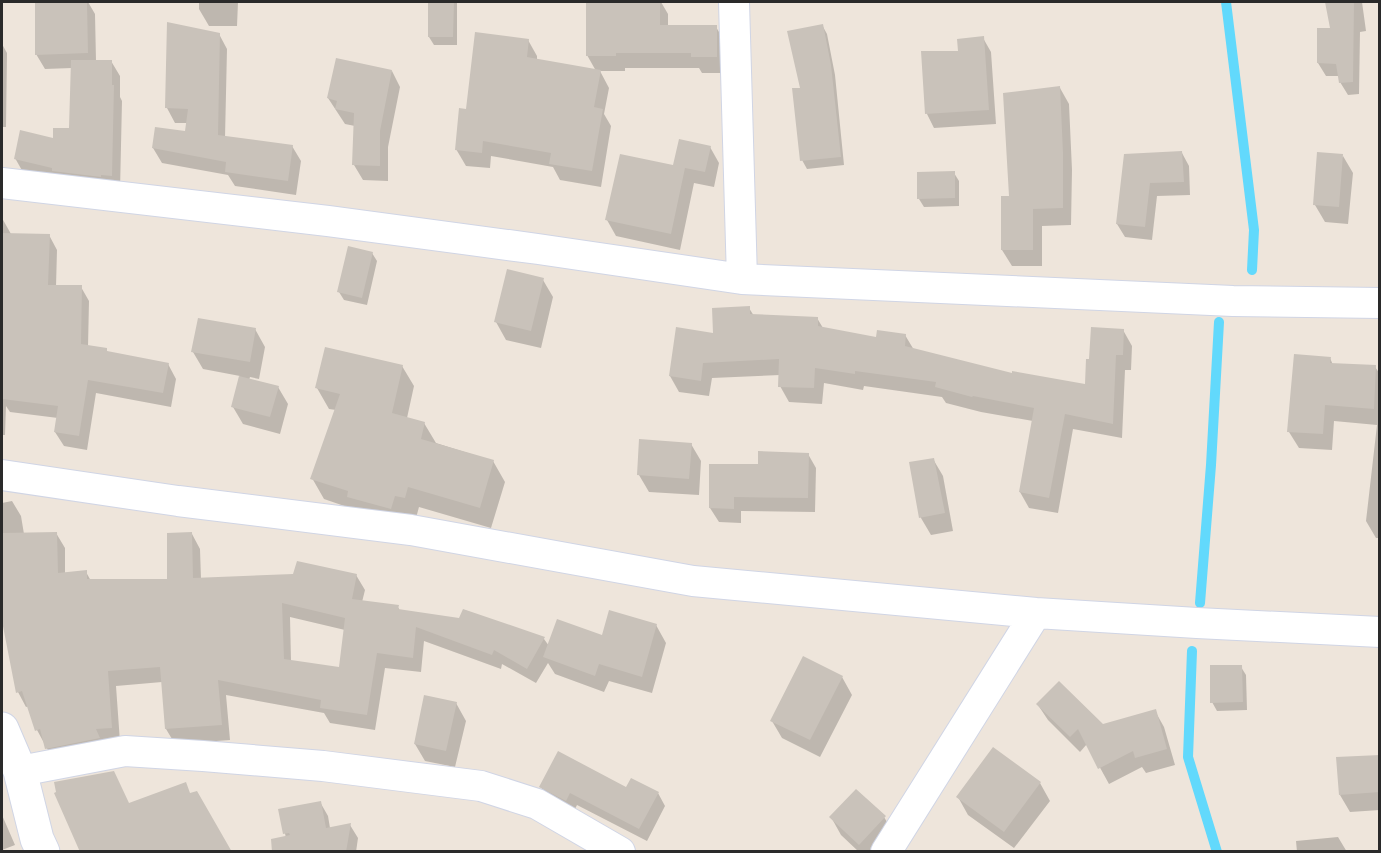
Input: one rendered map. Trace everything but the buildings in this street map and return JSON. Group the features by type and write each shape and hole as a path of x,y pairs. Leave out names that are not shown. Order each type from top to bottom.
{"street":[{"path":"734,2 742,279"},
{"path":"2,183 363,226 742,279 1233,302 1380,303"},
{"path":"2,475 178,501 411,530 693,581 1036,613 1380,632"},
{"path":"886,852 1036,613"},
{"path":"2,729 20,771 47,847"},
{"path":"20,771 125,751 323,766 481,786 537,804 620,852"}],"waterway":[{"path":"1226,2 1254,230 1252,270"},
{"path":"1200,603 1219,322"},
{"path":"1192,651 1188,757 1217,852"}]}
